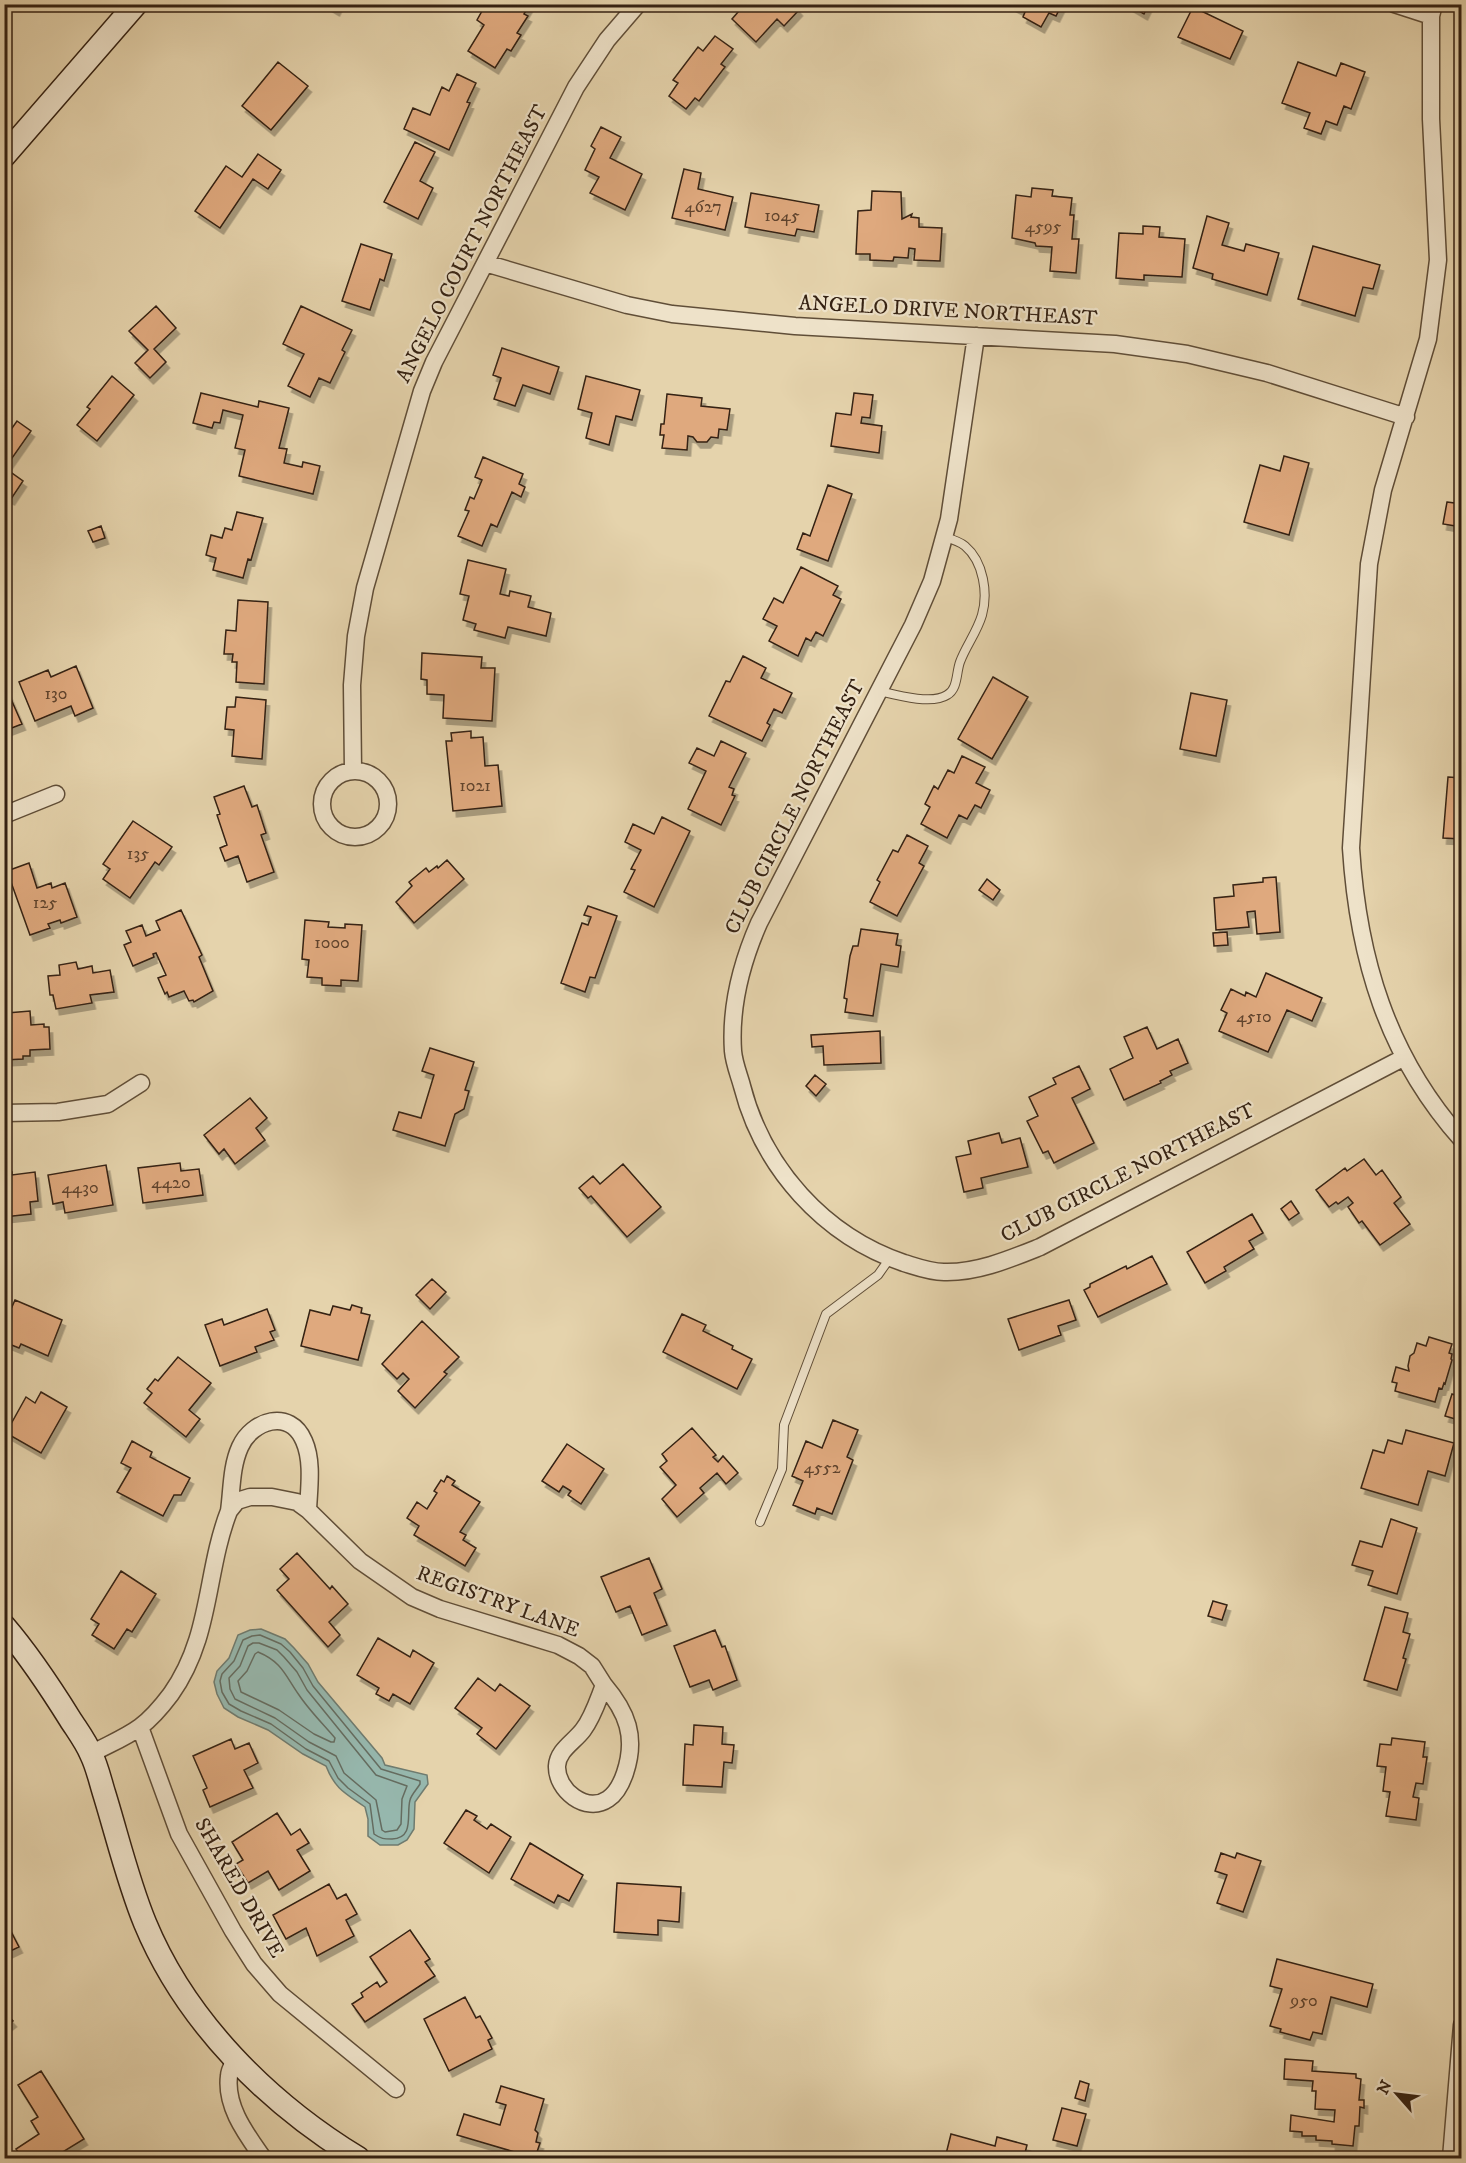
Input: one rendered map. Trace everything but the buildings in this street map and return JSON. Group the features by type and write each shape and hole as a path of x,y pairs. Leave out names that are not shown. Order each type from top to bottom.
{"main road":[{"path":"4,156 136,4"},
{"path":"9,1640 51,1688 91,1754 144,1921 176,1984 209,2030 288,2109 333,2143 358,2158"}],"street":[{"name":"ANGELO COURT NORTHEAST","path":"353,770 352,685 356,636 365,588 422,391 434,362 576,87 607,40 638,4"},
{"path":"1394,4 1432,10 1431,119 1438,260 1428,339 1383,490 1369,564 1351,848 1354,895 1365,953 1381,1006 1403,1058 1440,1116 1461,1140"},
{"name":"ANGELO DRIVE NORTHEAST","path":"485,262 627,305 672,314 795,326 1115,344 1187,354 1267,373 1406,417"},
{"name":"CLUB CIRCLE NORTHEAST","path":"976,336 949,519 932,581 913,625 764,912 748,946 739,974 733,1016 733,1054 747,1105 770,1156 808,1204 832,1225 858,1242 890,1258 924,1269 943,1272 967,1271 1004,1261 1040,1247 1403,1058"},
{"path":"353,770 370,773 382,783 387,793 389,807 382,824 371,833 356,838 344,836 334,830 327,822 322,806 328,785 336,777 353,770"},
{"path":"4,815 56,794"},
{"path":"4,1113 58,1112 108,1104 141,1083"},
{"path":"91,1754 140,1727 161,1707 177,1685 190,1661 206,1613 240,1445 258,1424 270,1420 291,1425 304,1440 309,1463 308,1510"},
{"name":"REGISTRY LANE","path":"228,1511 237,1501 250,1497 285,1498 297,1502 360,1561 412,1597 440,1609 558,1645 592,1666 604,1684 625,1716 631,1738 630,1754 622,1781 615,1793 602,1802 590,1802 577,1799 565,1791 558,1781 557,1765 560,1755 583,1730 592,1716 604,1684"},
{"name":"SHARED DRIVE","path":"140,1727 179,1834 254,1964 280,1994 396,2089"},
{"path":"1451,2158 1461,2025"},
{"path":"236,2058 228,2074 230,2094 241,2127 263,2158"}],"lane":[{"path":"879,691 930,699 945,697 953,690 959,663 982,616 984,583 982,574 968,549 957,541 944,537"},
{"path":"760,1522 782,1469 784,1425 826,1314 878,1275 890,1258"}],"water":[{"path":"261,1629 285,1639 294,1648 308,1664 318,1682 382,1758 385,1765 427,1775 428,1784 415,1802 414,1829 407,1840 398,1845 380,1845 368,1836 365,1807 337,1785 326,1766 303,1754 268,1730 224,1708 214,1682 217,1671 229,1658 238,1635 250,1630"}]}
